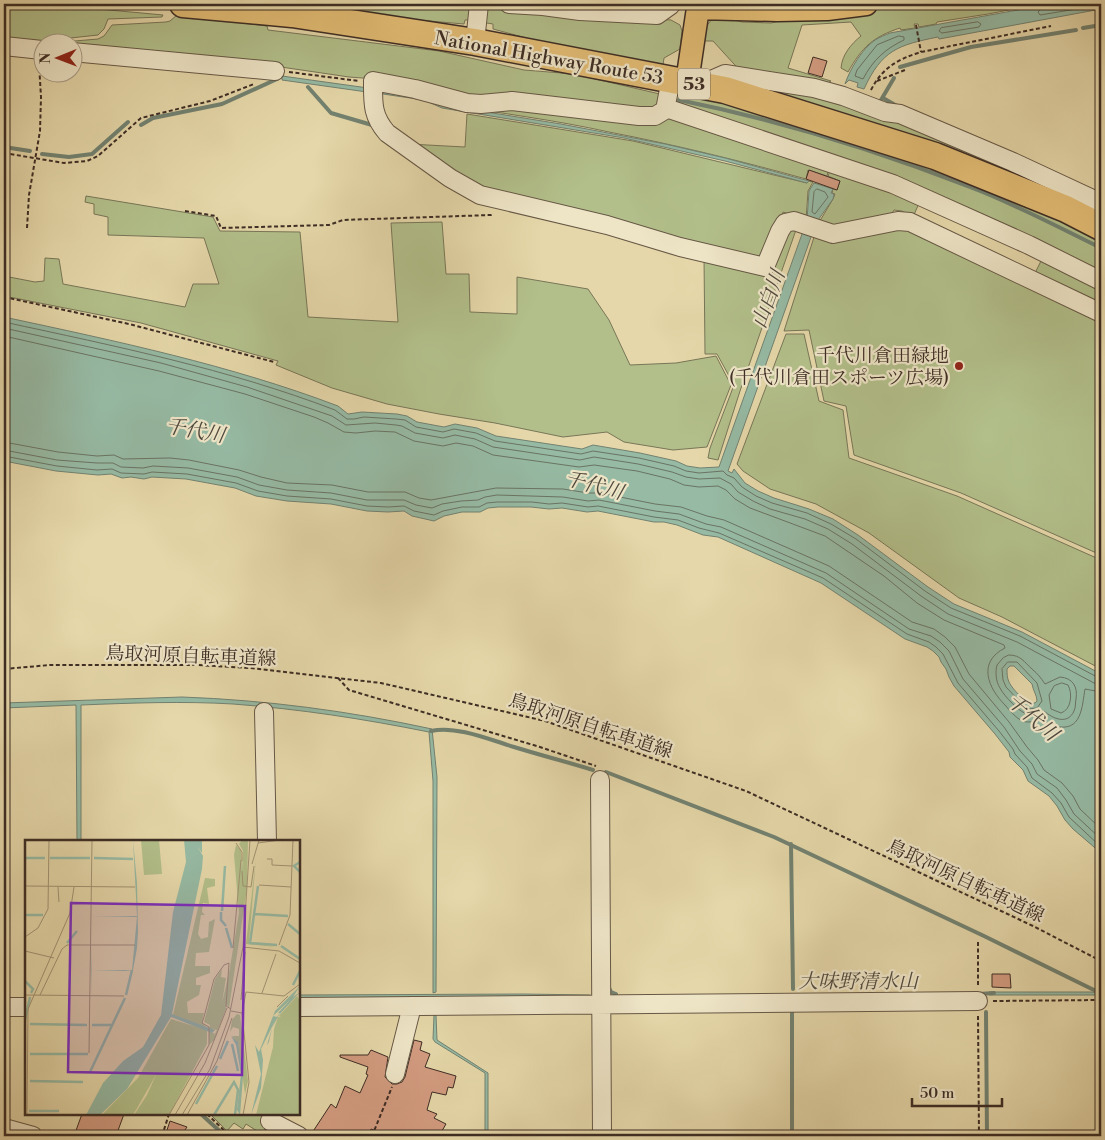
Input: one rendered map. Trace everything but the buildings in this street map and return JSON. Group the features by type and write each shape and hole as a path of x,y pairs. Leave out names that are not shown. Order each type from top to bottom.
{"highway":[{"name":"National Highway Route 53","path":"184,4 273,6 475,42 734,92 936,156 1066,209 1101,227"}],"main road":[{"path":"685,82 698,8 817,9 866,4"}],"street":[{"path":"475,42 480,4"},
{"path":"509,4 580,11 657,15 666,4 698,8"},
{"path":"4,46 32,48"},
{"path":"82,53 275,71"},
{"path":"1101,203 1013,162 900,114 885,112 814,88 726,74 685,82 661,113 648,116 512,101 481,104 467,103 415,89 374,82 375,111 379,124 387,133 450,178 480,195 607,225 698,252 765,267 785,223 794,222 833,234 898,221 910,222 1101,313"},
{"path":"666,108 893,184 1030,245 1101,282"},
{"path":"264,712 267,840"},
{"path":"600,780 602,1136"},
{"path":"300,1006 978,1001"},
{"path":"395,1074 412,1006"},
{"path":"4,1007 25,1007"},
{"path":"270,1124 299,1136"},
{"path":"4,1128 33,1136"}],"path":[{"path":"916,26 921,52"},
{"path":"864,104 876,81 886,68 903,57 1051,26"},
{"path":"876,81 905,70"},
{"path":"4,153 64,163 87,161 98,156 141,118 234,92 265,80 275,71 374,82"},
{"path":"27,228 29,195 40,115 40,82"},
{"path":"185,211 216,216 221,228 329,225 343,220 491,215 492,198"},
{"path":"4,297 129,324 274,362"},
{"name":"鳥取河原自転車道線","path":"4,668 50,665 198,665 250,668 381,682 545,721 746,791 1024,922 1101,961"},
{"path":"338,678 349,690 513,738 597,766 600,780"},
{"path":"978,942 980,1136"},
{"path":"978,1001 1101,1000"},
{"path":"372,1136 395,1074"},
{"path":"162,1136 169,1115"},
{"path":"208,1115 230,1136"}],"shaded area":[{"path":"4,4 45,4 163,15 162,17 108,19 104,29 98,35 82,37 82,32 32,32 32,42 4,43"},
{"path":"301,4 466,4 475,5 475,20 465,20 464,24 418,20"},
{"path":"915,4 1040,4 937,22 936,24 919,27 918,24 914,24 915,28 901,30 900,28 882,35 863,49 848,72 841,68 843,59 851,46 861,36 851,22 802,25 788,68 831,81 828,83 744,75 713,41 702,41 705,28 715,15 742,22 771,23 799,16"},
{"path":"484,6 671,20 680,25 682,31 680,49 664,58 663,65 545,43 493,29 493,24 481,22"},
{"path":"177,15 267,26 268,30 439,51 524,70 574,74 664,95 660,110 486,102 389,80 349,77 281,67 82,51 82,40 98,39 104,36 112,25 170,21"},
{"path":"730,79 818,93 903,120 1101,208 1101,218"},
{"path":"677,92 690,93 905,156 1036,208 1101,240 1101,276 674,106"},
{"path":"444,104 667,115 829,168 827,176 808,170 806,179 634,137 548,120"},
{"path":"467,114 633,141 807,183 809,181 813,182 808,191 806,220 783,212 771,244 759,258 479,190 409,144 465,147"},
{"path":"831,168 920,201 913,217 902,211 894,210 888,220 845,228 818,224 833,199 835,194 832,193 833,189 837,190 840,181 828,176"},
{"path":"86,196 213,217 220,231 300,232 308,317 398,322 391,223 442,222 446,274 469,274 470,312 517,314 517,277 588,289 609,320 630,365 676,363 716,356 731,385 707,447 673,450 624,442 607,432 563,437 387,404 332,388 276,365 278,361 141,323 4,296 4,276 35,282 44,281 45,258 59,259 63,284 185,307 193,284 219,284 204,238 108,235 108,217 94,214 94,204 85,202"},
{"path":"797,227 718,460 708,458 734,385 717,354 705,354 704,257 767,271 789,228"},
{"name":"千代川倉田緑地 (千代川倉田スポーツ広場)","path":"905,230 913,232 1101,321 1101,555 961,493 854,455 846,406 824,401 809,330 784,331 815,234"},
{"path":"1043,257 1101,287 1101,294 1096,305 1035,273"},
{"path":"786,334 804,334 819,401 843,410 849,458 957,496 1101,560 1101,669 1002,617 959,598 869,533 816,504 770,489 743,471 737,464"},
{"path":"211,1115 265,1115 265,1136 246,1124 243,1129 234,1123 227,1131"}],"water":[{"path":"1051,4 1101,4 1101,9 912,43 893,51 885,58 864,89 857,87 858,83 849,80 845,84 861,54 875,40 890,33"},
{"path":"282,76 368,88 367,92 282,80"},
{"path":"380,89 422,100 383,94"},
{"path":"425,100 443,105 561,124 665,144 809,181 807,183 725,161 624,138 442,108"},
{"name":"千代川","path":"814,183 833,189 831,193 834,194 833,199 816,223 728,471 732,473 734,469 745,483 758,491 833,519 954,604 1022,632 1101,674 1101,853 1073,829 1049,796 1028,781 1023,770 1010,757 1009,752 995,734 954,686 939,657 933,651 905,639 821,583 718,537 703,535 664,522 654,522 598,511 587,512 562,508 488,508 480,512 462,512 444,516 434,521 412,516 404,511 367,511 331,504 287,501 256,496 235,488 186,479 122,478 111,474 98,475 56,471 4,461 4,317 214,366 297,391 338,406 348,414 362,412 397,414 407,416 417,422 444,427 455,424 477,428 496,436 582,449 593,445 676,461 687,466 700,468 719,467 807,220 809,191","holes":["1010,666 1014,666 1032,684 1037,699 1035,703 1024,699 1013,689 1009,682 1007,669"]},
{"path":"182,697 307,707 432,729 437,777 436,992 433,993 433,781 429,732 332,715 233,704 176,702 81,705 81,840 77,840 76,705 4,708 4,703"},
{"path":"989,992 1092,992 1099,993 1101,996 989,995"},
{"path":"524,994 590,995 590,998 300,999 300,995"},
{"path":"434,1015 436,1015 437,1040 488,1073 488,1136 485,1136 485,1073 435,1042 433,1039"}],"waterway":[{"path":"1083,28 1101,25"},
{"path":"900,67 971,47 1076,30"},
{"path":"881,100 894,78"},
{"path":"141,125 153,118 222,104 277,79"},
{"path":"308,87 331,113 372,125"},
{"path":"883,98 897,106"},
{"path":"679,100 753,117 826,137 935,173 1003,201 1101,248"},
{"path":"42,154 69,157 92,154 128,122"},
{"path":"4,147 30,151"},
{"path":"431,731 451,730 473,734 593,770"},
{"path":"606,772 774,837 1098,992"},
{"path":"791,844 793,989"},
{"path":"609,988 611,992 616,994"},
{"name":"大味野清水山","path":"979,994 994,993"},
{"path":"792,1009 792,1136"},
{"path":"986,1012 987,1136"},
{"path":"202,1115 225,1136"}],"place":[{"name":"千代川倉田緑地 (千代川倉田スポーツ広場)","path":"959,366"}],"water label":[{"name":"山白川","path":"768,299"}]}
